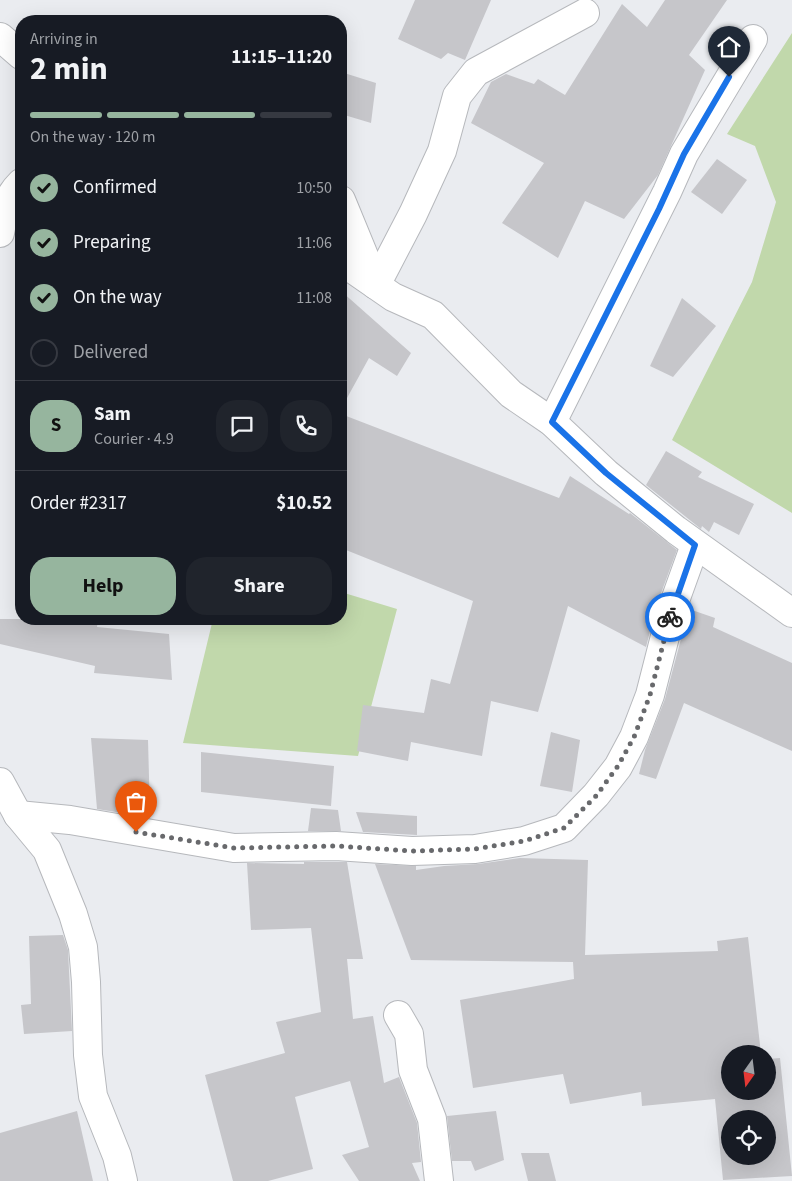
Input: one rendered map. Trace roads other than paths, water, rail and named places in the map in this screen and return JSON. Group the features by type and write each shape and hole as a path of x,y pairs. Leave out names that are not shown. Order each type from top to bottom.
{"street":[{"path":"376,286 414,214 442,150 457,96 476,72 586,13"},
{"path":"0,37 15,50"},
{"path":"552,422 659,209 684,154 753,39"},
{"path":"0,233 4,210 15,190"},
{"path":"347,215 376,286"},
{"path":"347,265 393,297 432,315 510,394 552,422 606,473 695,545 792,613"},
{"path":"18,815 70,820 234,848 328,846 412,851 475,849 524,841 564,828 596,796 618,766 634,737 650,695 672,609 695,545"},
{"path":"0,782 18,815 47,850 83,947 88,1054 93,1096 117,1156 123,1181"},
{"path":"398,1015 409,1034 412,1070 432,1119 439,1181"}]}
